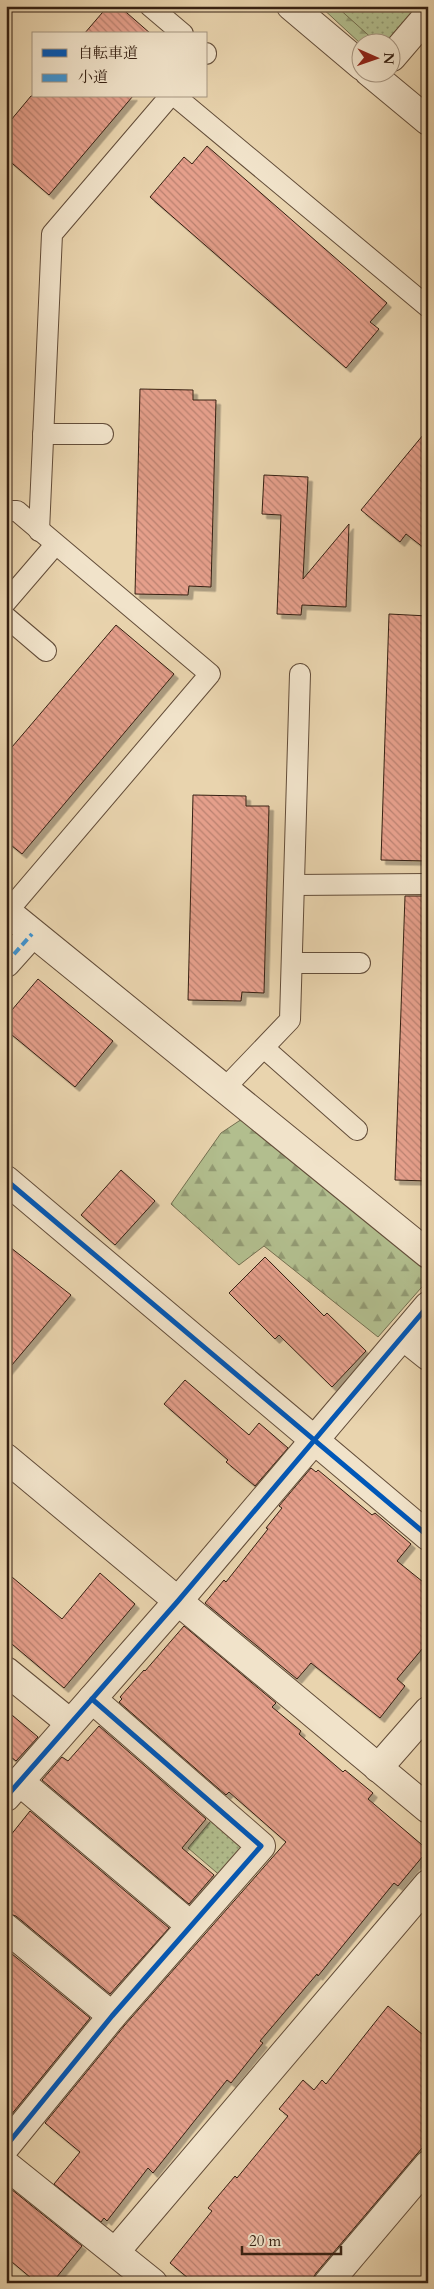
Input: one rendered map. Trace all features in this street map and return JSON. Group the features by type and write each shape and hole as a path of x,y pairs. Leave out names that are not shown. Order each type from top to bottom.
{"street":[{"path":"291,6 352,52"},
{"path":"402,41 428,15"},
{"path":"388,82 428,121"},
{"path":"6,912 428,1254"},
{"path":"6,964 32,934"},
{"path":"6,1180 428,1536"},
{"path":"190,1925 13,1789 316,1440 428,1306"},
{"path":"403,1336 428,1356"},
{"path":"6,1458 428,1809"},
{"path":"6,1671 70,1723"},
{"path":"6,2146 112,2016 260,1846 92,1699"},
{"path":"378,1768 428,1711"},
{"path":"116,2251 428,1884"},
{"path":"6,1928 112,2016"},
{"path":"6,2165 116,2251 152,2283"},
{"path":"328,2283 428,2165"}],"lane":[{"path":"150,6 181,32"},
{"path":"38,530 52,234 168,98"},
{"path":"177,98 428,307"},
{"path":"43,434 103,434"},
{"path":"6,512 17,511 210,674 6,912"},
{"path":"6,602 55,544"},
{"path":"6,617 46,651"},
{"path":"224,1089 290,1020 300,674"},
{"path":"294,885 428,884"},
{"path":"292,963 360,963"},
{"path":"264,1048 357,1130"}],"green space":[{"path":"320,6 409,6 387,32 352,32 352,36"},
{"path":"336,6 417,6 395,32 365,32"},
{"path":"242,1119 428,1266 428,1280 378,1337 264,1246 239,1265 171,1204 221,1133"},
{"path":"215,1816 250,1845 223,1878 188,1848"}],"building":[{"path":"108,6 119,6 149,32 86,32"},
{"path":"31,96 32,98 131,98 49,195 6,158 6,126"},
{"path":"207,146 387,303 370,322 379,329 346,368 150,197 184,157 192,164"},
{"path":"140,389 193,390 193,400 216,400 211,587 189,586 188,595 135,594"},
{"path":"428,429 428,551 406,534 400,542 361,510"},
{"path":"264,475 308,477 303,579 349,524 346,607 302,605 301,615 277,614 281,515 262,514"},
{"path":"389,614 428,616 428,861 381,860"},
{"path":"116,625 174,674 22,854 6,841 6,754"},
{"path":"193,795 246,796 246,806 269,806 264,993 242,992 241,1001 188,1000"},
{"path":"405,896 428,896 428,1181 395,1180"},
{"path":"38,979 113,1041 75,1087 6,1030 6,1017"},
{"path":"121,1170 155,1201 115,1245 81,1215"},
{"path":"6,1244 71,1295 6,1372"},
{"path":"265,1257 324,1316 327,1313 366,1351 332,1387 279,1335 275,1339 229,1293"},
{"path":"185,1380 249,1435 259,1423 288,1448 255,1486 226,1462 228,1460 164,1404"},
{"path":"311,1468 316,1472 318,1470 372,1515 375,1513 411,1544 397,1561 428,1586 428,1642 397,1679 405,1686 380,1718 311,1663 297,1679 205,1603 224,1580 226,1582 268,1529 266,1528 282,1508 279,1506"},
{"path":"6,1572 62,1619 100,1573 135,1604 64,1688 6,1639"},
{"path":"184,1626 276,1703 272,1707 301,1731 299,1734 343,1772 345,1770 373,1793 368,1799 428,1850 398,1886 394,1883 318,1976 317,1974 260,2041 263,2043 231,2083 227,2080 153,2173 148,2168 107,2221 104,2218 101,2222 54,2184 80,2152 45,2123 124,2026 286,1842 229,1792 226,1795 119,1702 122,1699 120,1697"},
{"path":"6,1710 38,1737 16,1761 6,1753"},
{"path":"99,1726 206,1819 182,1848 214,1875 189,1904 42,1780 62,1757 68,1761"},
{"path":"30,1811 169,1928 110,1994 16,1916 6,1913 6,1841"},
{"path":"6,1949 90,2018 6,2121"},
{"path":"388,2006 428,2039 428,2141 316,2273 310,2283 194,2283 170,2263 212,2211 208,2208 235,2176 237,2178 288,2116 279,2109 303,2080 314,2090 322,2080 326,2084"},
{"path":"6,2185 82,2246 52,2283 37,2283 6,2257"}],"marked path":[{"path":"6,963 32,934"}],"cycle path":[{"path":"6,1180 428,1536"},
{"path":"6,1797 178,1601 428,1306"},
{"path":"6,2146 112,2016 261,1846 92,1699"}]}
